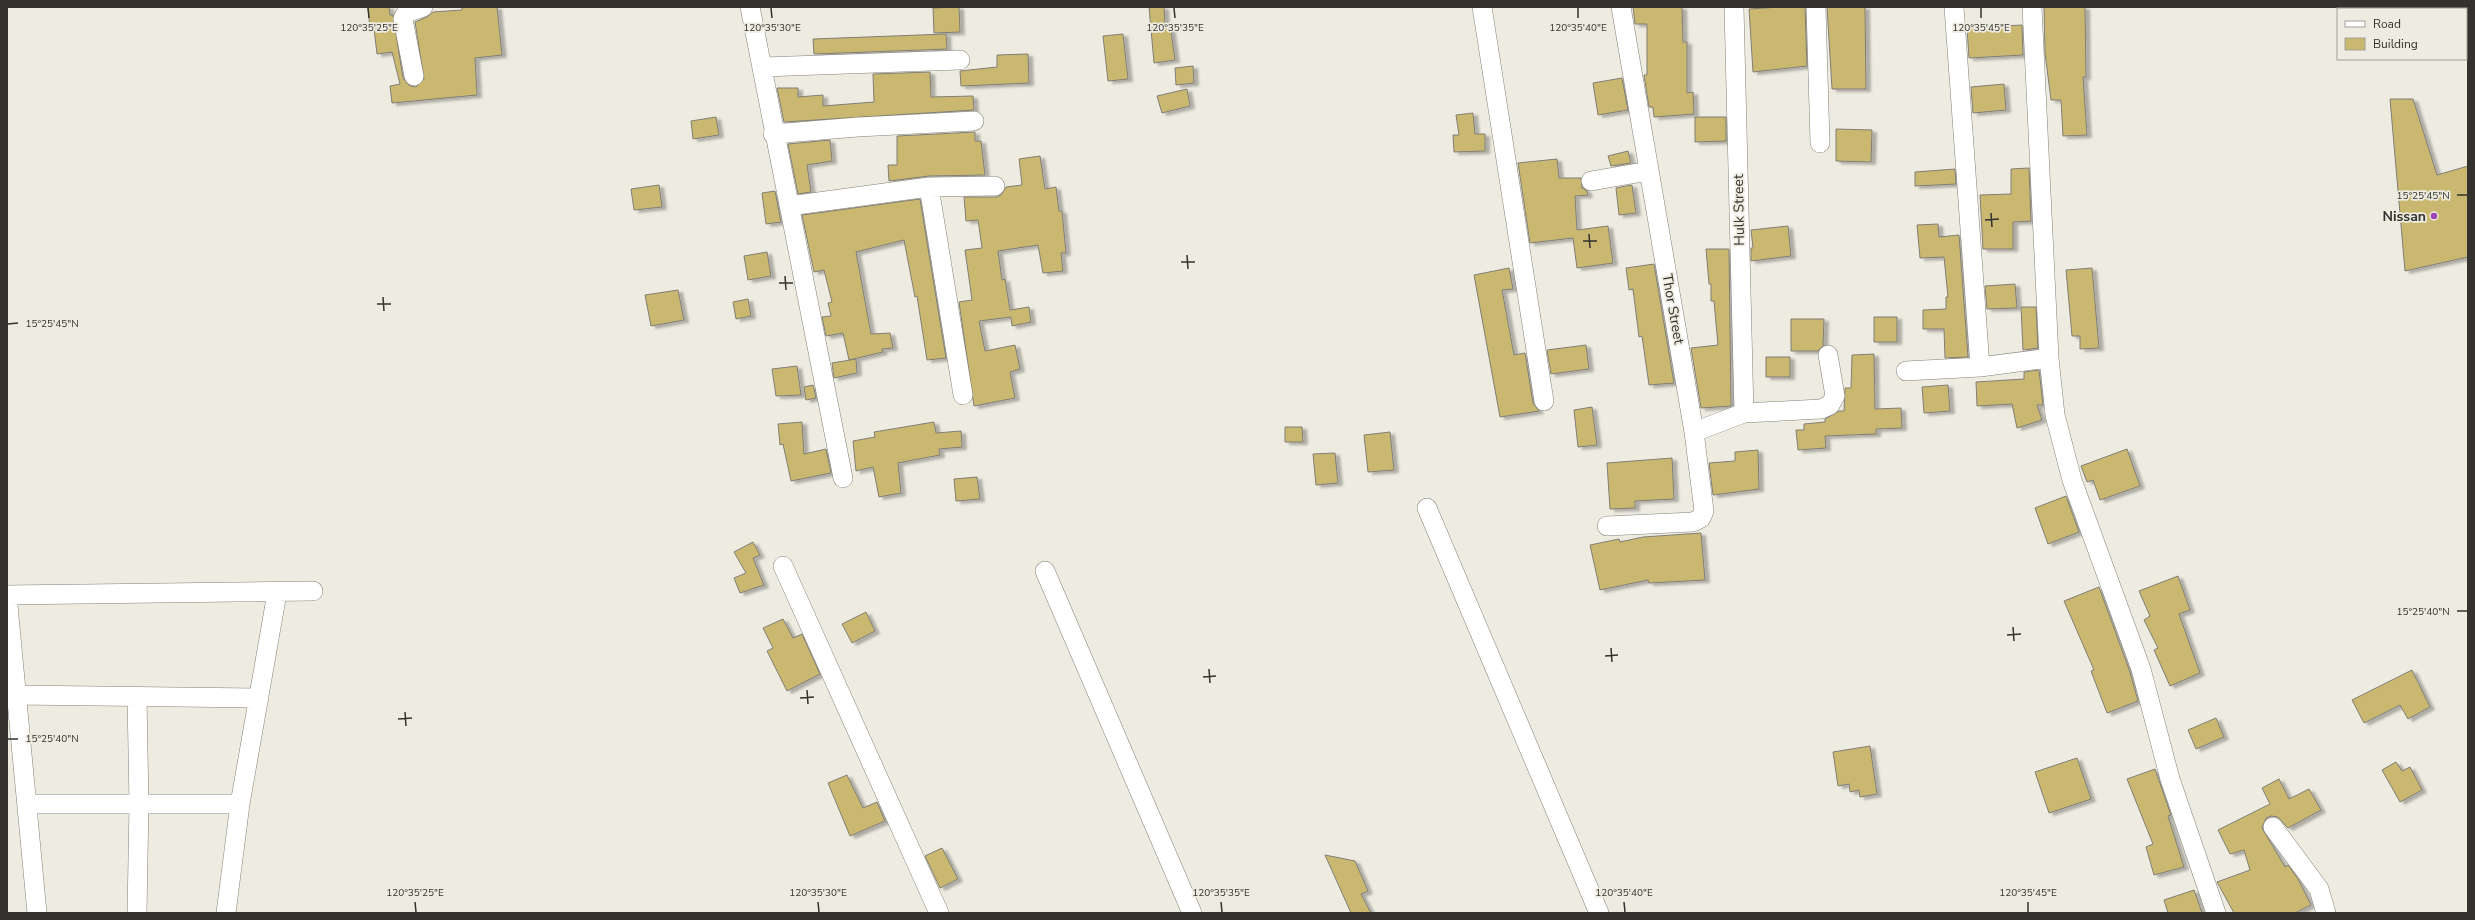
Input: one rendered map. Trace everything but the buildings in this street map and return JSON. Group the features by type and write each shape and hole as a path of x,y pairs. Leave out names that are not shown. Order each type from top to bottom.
{"street":[{"path":"414,76 403,19 406,13 423,7"},
{"path":"750,7 763,67 773,134 789,206 843,478"},
{"path":"1482,7 1544,401"},
{"name":"Thor Street","path":"1607,526 1693,522 1701,518 1704,511 1694,432 1621,7"},
{"name":"Hulk Street","path":"1734,7 1744,413"},
{"path":"1816,7 1820,143"},
{"path":"1954,7 1980,367"},
{"path":"2032,7 2049,358 2055,415 2072,480 2142,669 2170,780 2216,913"},
{"path":"763,67 960,60"},
{"path":"773,134 858,126 974,121"},
{"path":"1591,181 1649,171"},
{"path":"789,206 929,187 995,186"},
{"path":"929,187 963,395"},
{"path":"1694,432 1744,413 1820,409 1830,405 1835,396 1828,355"},
{"path":"1906,371 1980,367 2049,358"},
{"path":"1428,508 1599,913"},
{"path":"783,566 939,913"},
{"path":"1045,571 1192,913"},
{"path":"37,913 7,595 277,593 313,591"},
{"path":"226,913 240,804 277,593"},
{"path":"17,696 259,698"},
{"path":"136,913 139,804 137,697"},
{"path":"27,804 240,804"},
{"path":"2273,827 2319,889 2326,913"}],"place":[{"name":"Nissan","path":"2434,216"}]}
